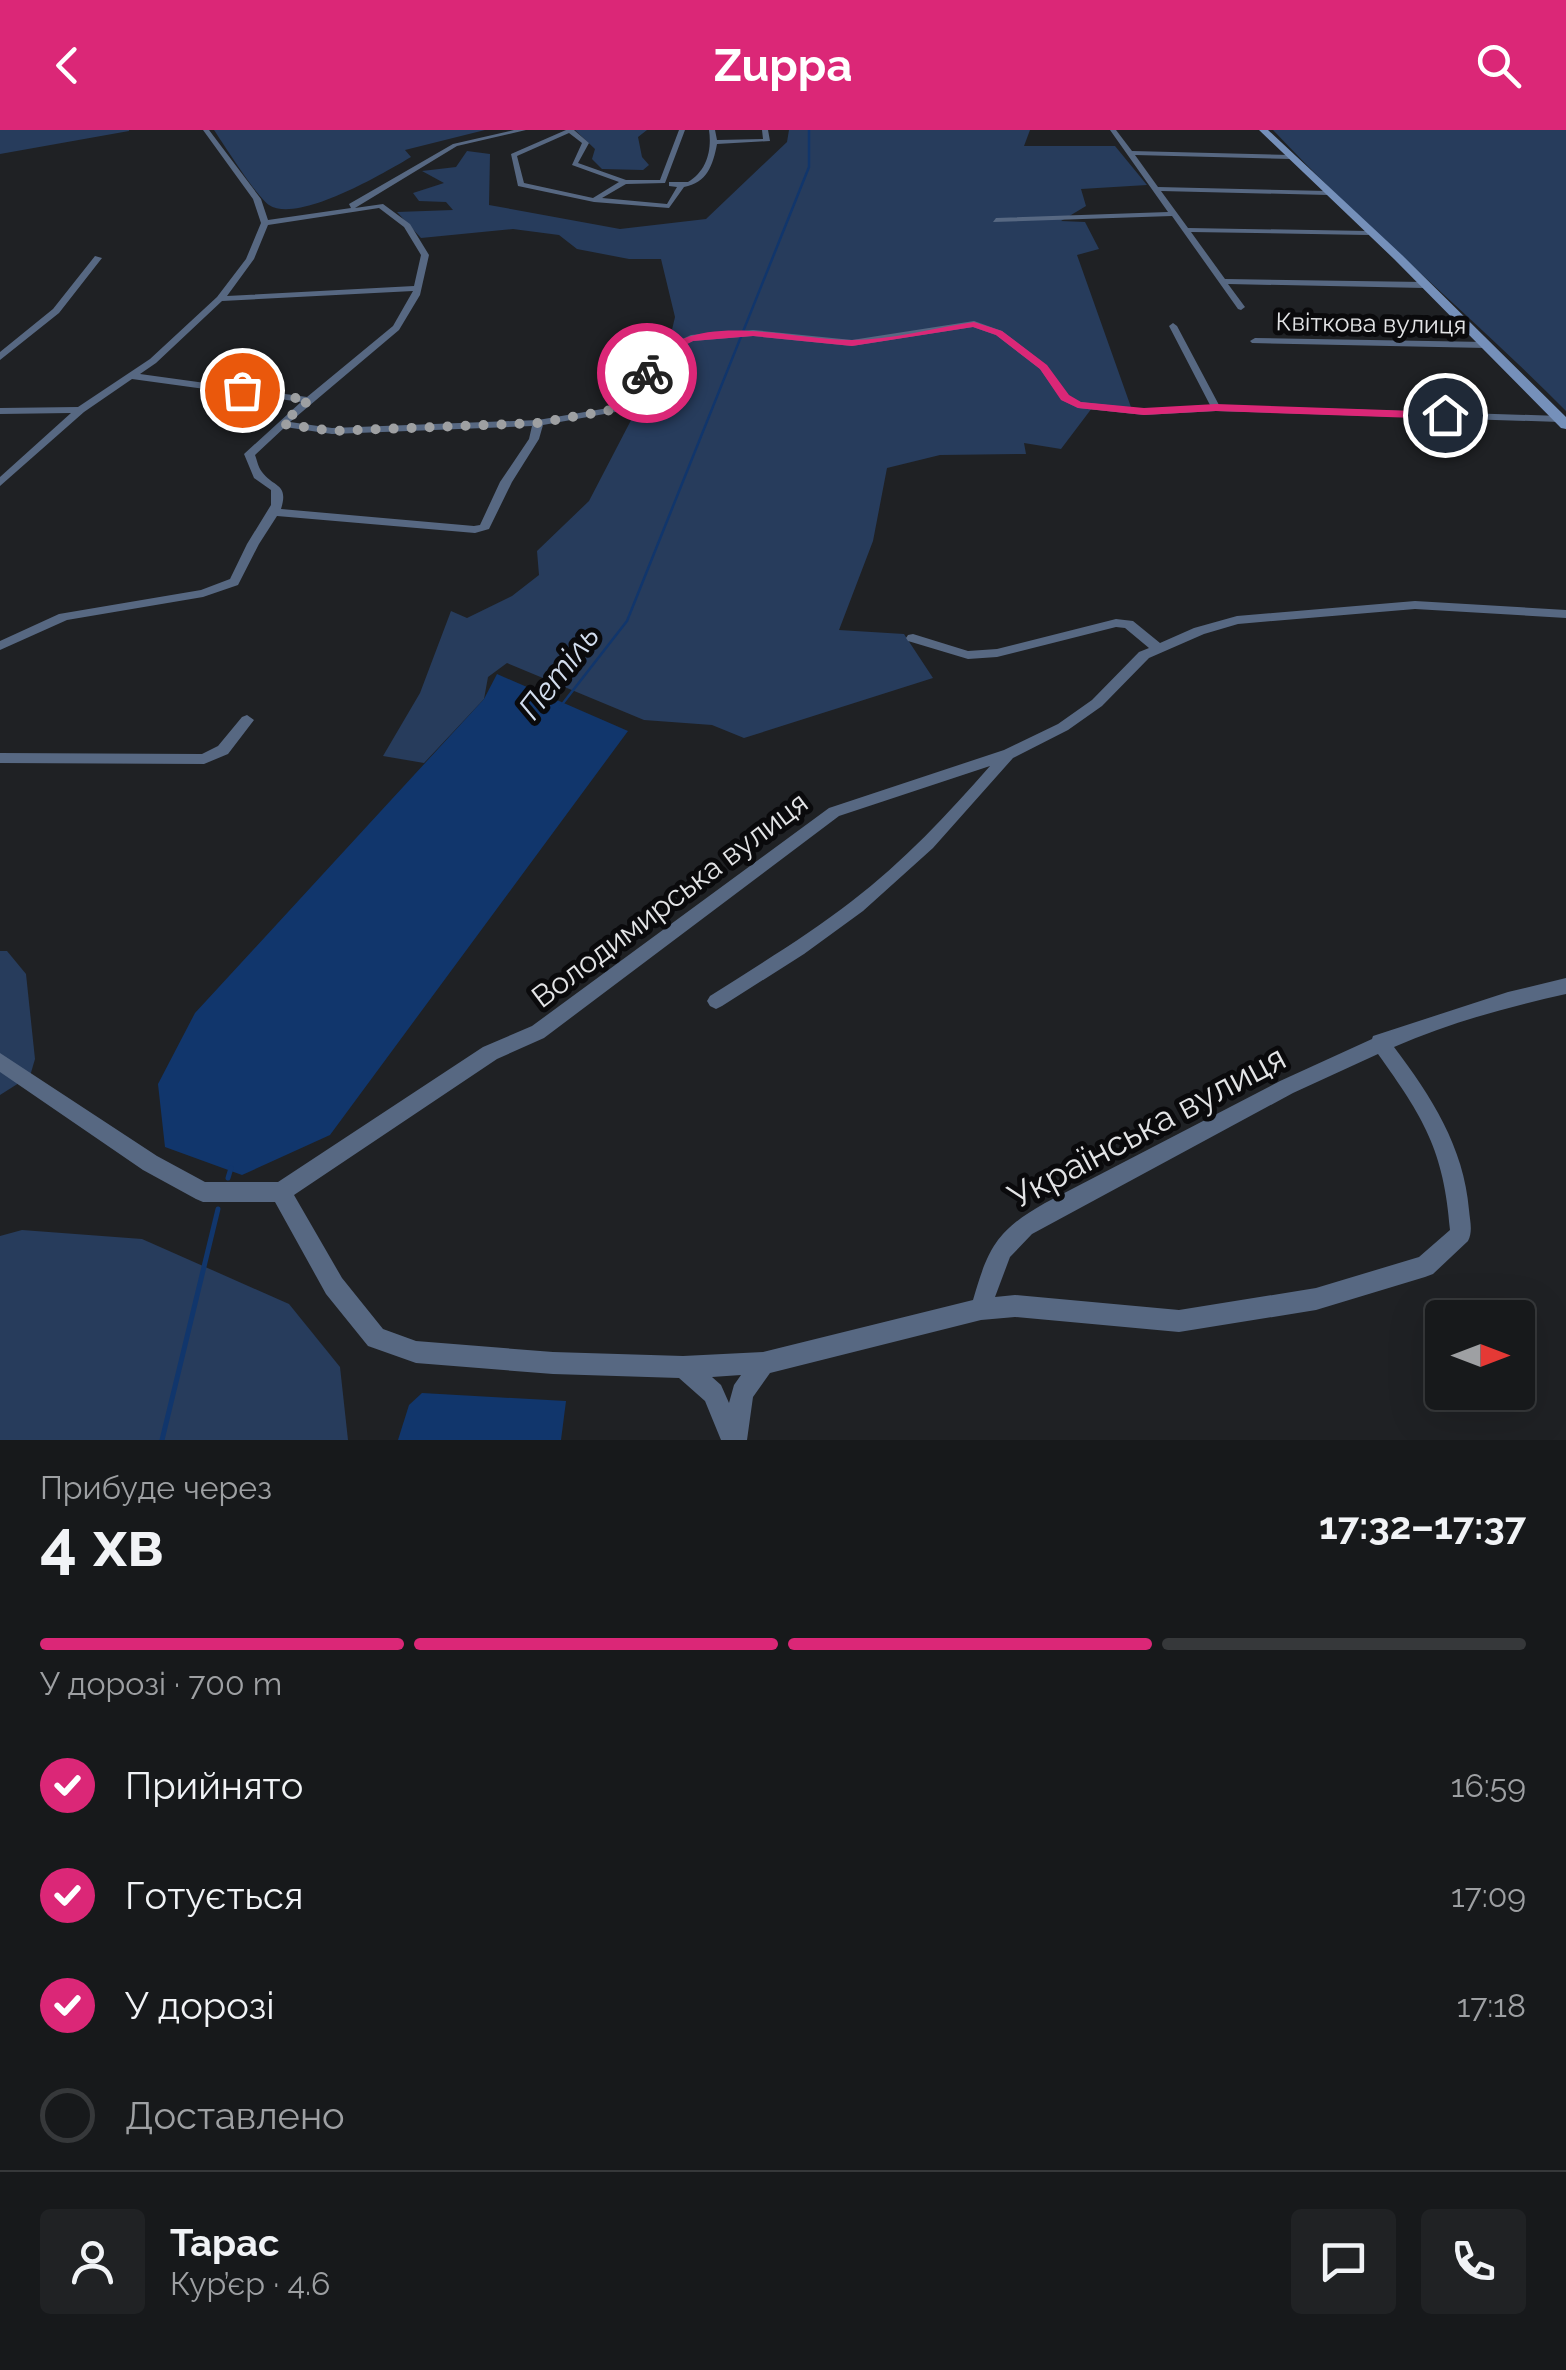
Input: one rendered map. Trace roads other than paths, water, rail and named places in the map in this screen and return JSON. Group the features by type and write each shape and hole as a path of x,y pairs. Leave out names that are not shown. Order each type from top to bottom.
{"street":[{"path":"0,483 80,410 154,361 220,299 250,259 265,223 257,200 206,130"},
{"path":"349,208 455,145 523,130"},
{"path":"663,182 682,130"},
{"path":"680,186 669,206 594,200 521,184 513,155 571,131 586,143 574,164 626,182 680,186 702,179 714,142 712,130"},
{"path":"714,142 767,141 765,130"},
{"path":"1114,130 1190,230 1241,307"},
{"path":"1263,130 1563,422"},
{"path":"1131,153 1292,158"},
{"path":"594,200 626,182"},
{"path":"1158,189 1328,193"},
{"path":"0,646 64,617 204,593 234,582 279,499 270,482 258,476 250,454 396,328 418,288 425,255 408,226 380,206 265,223"},
{"path":"996,220 1176,214"},
{"path":"1190,230 1368,233"},
{"path":"0,357 56,312 98,258"},
{"path":"1224,281 1424,284"},
{"path":"220,299 418,288"},
{"path":"282,424 332,431 538,423 617,409 660,354 691,338 753,333 852,343 974,324 999,333 1043,367 1065,398 1078,405 1144,412 1216,408 1563,422"},
{"path":"1173,326 1216,408"},
{"name":"Квіткова вулиця","path":"1255,340 1486,345"},
{"path":"131,376 309,400"},
{"path":"0,412 80,410"},
{"path":"274,512 475,530 485,527 506,482 534,439 538,423"},
{"name":"Володимирська вулиця","path":"282,1192 490,1053 538,1032 834,812 1009,754 1097,703 1144,654 1237,620 1372,608 1450,606 1566,614"},
{"path":"913,638 968,655 997,654 1116,623 1128,624 1158,648"},
{"path":"0,758 204,758 224,750 247,720"},
{"name":"Володимирська вулиця","path":"716,1001 806,943 874,892 951,821 1009,754"},
{"name":"Українська вулиця","path":"981,1309 992,1270 1014,1234 1228,1117 1380,1042 1500,999 1566,986"},
{"path":"0,1061 138,1156 203,1192 282,1192 334,1286 376,1338 416,1352 553,1363 683,1367 764,1363 981,1309 1015,1306 1180,1322 1316,1299 1425,1266 1461,1234 1459,1188 1435,1118 1380,1042"},
{"path":"734,1440 742,1394 764,1363"},
{"path":"683,1367 714,1393 734,1440"}],"waterway":[{"name":"Петіль","path":"560,707 627,621 809,167 809,130"},
{"name":"Петіль","path":"228,1178 231,1168"},
{"name":"Петіль","path":"162,1440 218,1209"}]}
